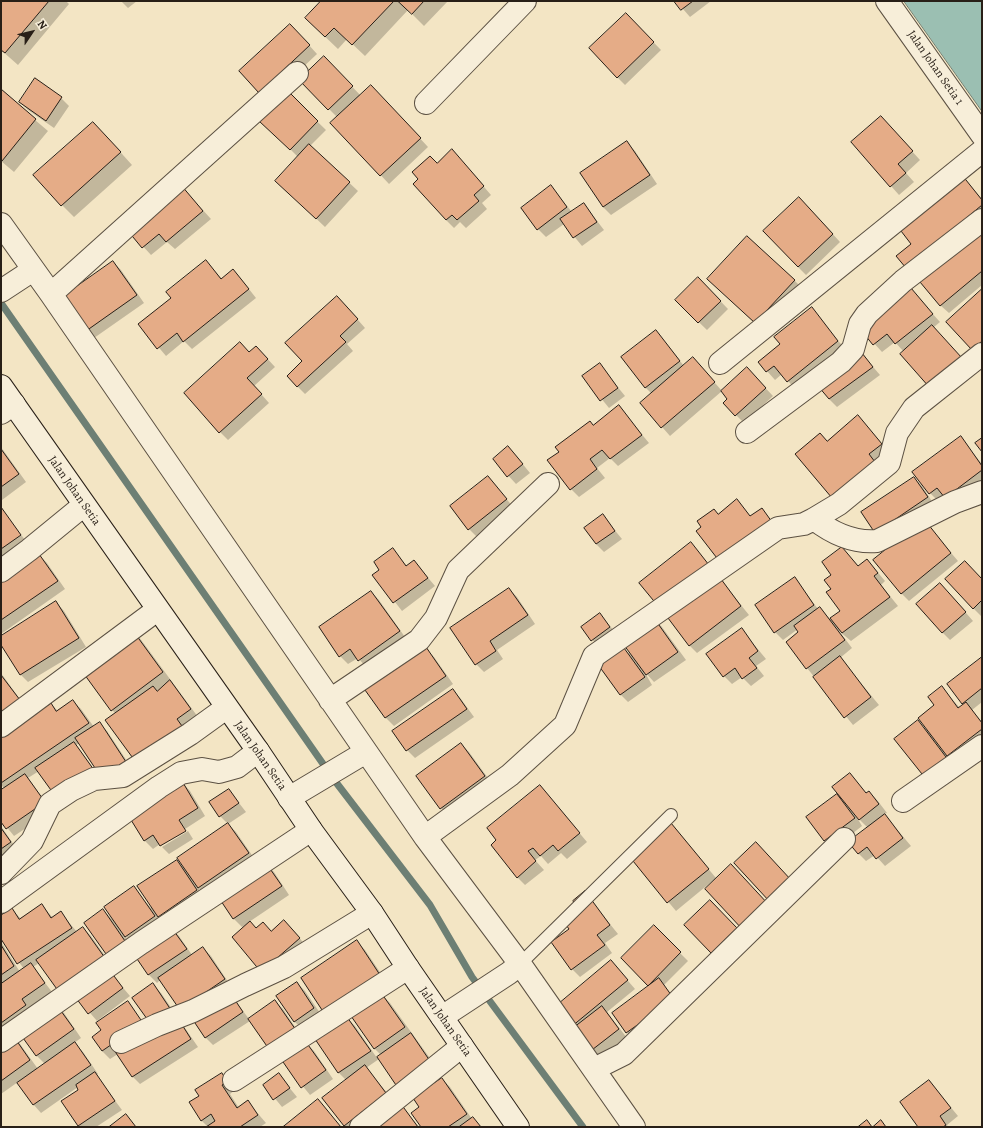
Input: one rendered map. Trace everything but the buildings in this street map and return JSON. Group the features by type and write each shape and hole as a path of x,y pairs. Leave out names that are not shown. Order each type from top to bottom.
{"street":[{"path":"426,104 524,1"},
{"name":"Jalan Johan Setia 1","path":"887,1 977,151"},
{"path":"51,294 297,73"},
{"path":"720,363 977,151"},
{"path":"746,432 841,362 853,349 860,324 867,314 903,281 982,220"},
{"path":"1,224 26,274 51,294 330,700 358,756 425,837 515,969 594,1069 634,1127"},
{"path":"1,291 26,274"},
{"path":"425,837 510,775 565,725 594,656 778,528 804,524 839,504 889,463 898,433 914,408 982,354"},
{"name":"Jalan Johan Setia","path":"1,386 8,409 84,505 151,615 226,708 258,752 311,830 372,913 408,968 518,1127"},
{"path":"330,700 418,640 436,618 458,570 548,484"},
{"path":"814,519 834,533 865,542 877,542 955,502 982,492"},
{"path":"1,571 84,505"},
{"path":"1,726 151,615"},
{"path":"1,873 32,841 50,804 71,790 94,780 123,776 135,770 190,734 226,708"},
{"path":"903,801 982,746"},
{"path":"1,902 159,787 182,773 202,769 219,772 237,767 258,752"},
{"path":"289,798 358,756"},
{"path":"1,1041 141,942 311,830"},
{"path":"594,1069 624,1054 844,839"},
{"path":"122,1042 156,1025 193,1011 244,984 284,967 372,913"},
{"path":"234,1080 408,968"},
{"path":"442,1017 515,969"},
{"path":"361,1127 462,1046"}],"lane":[{"path":"515,969 670,815"}],"water":[{"path":"904,1 982,1 982,111"}],"waterway":[{"path":"1,303 335,781 430,905 472,977 583,1127"}]}
